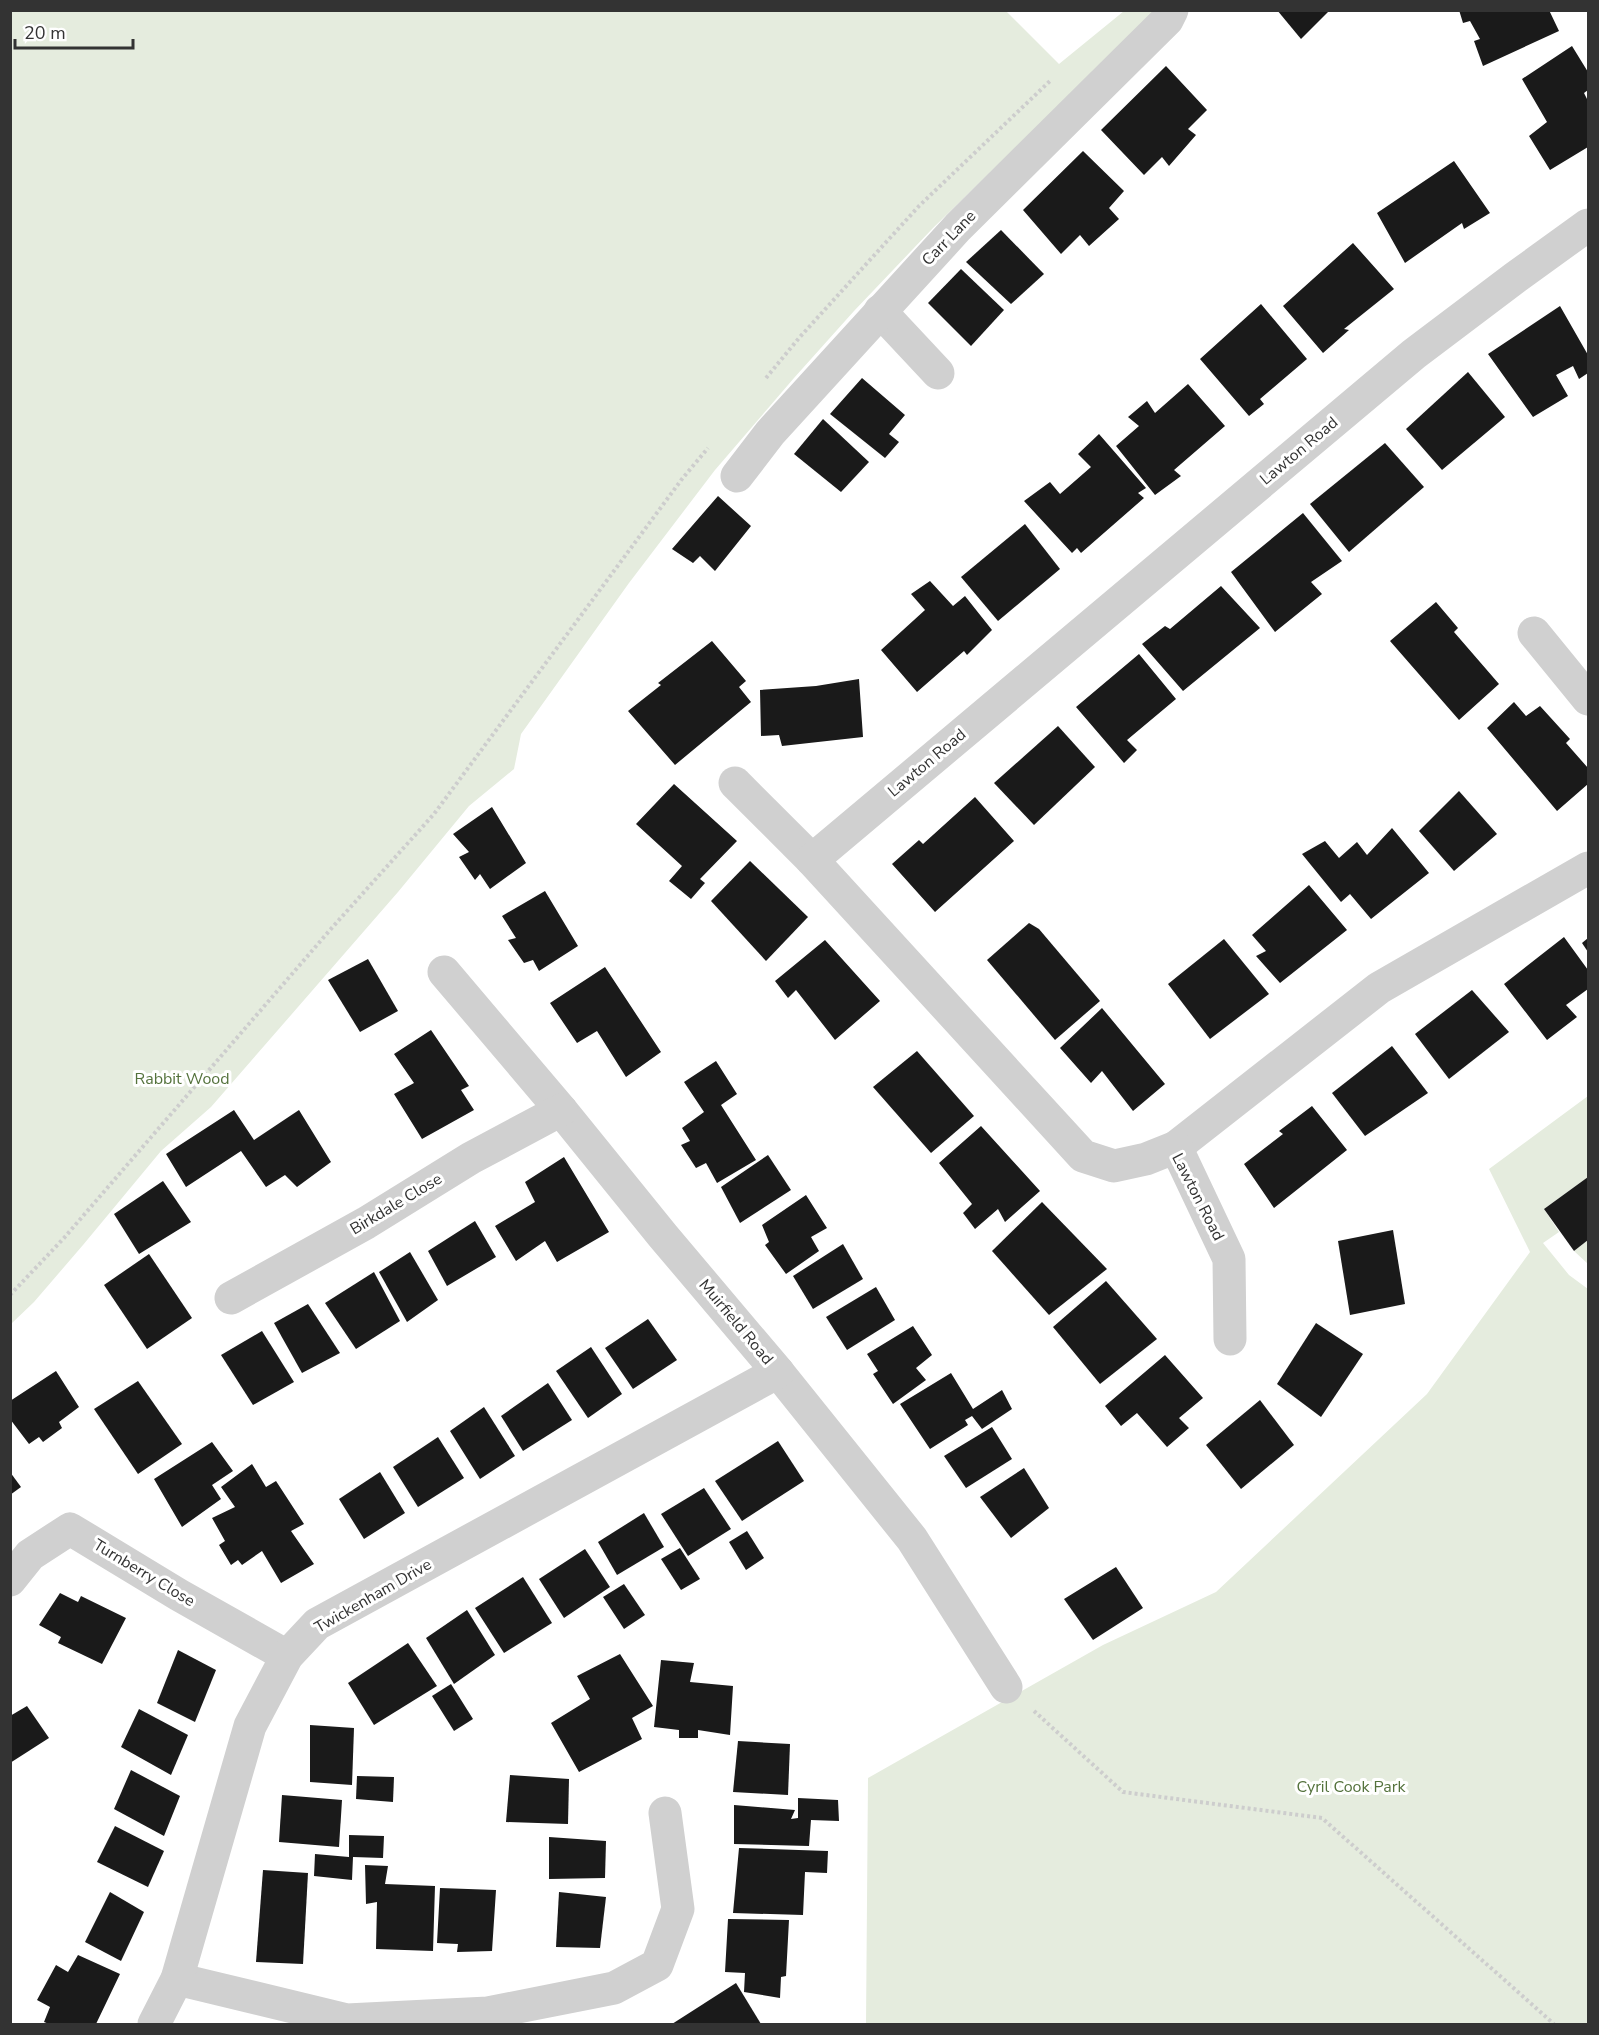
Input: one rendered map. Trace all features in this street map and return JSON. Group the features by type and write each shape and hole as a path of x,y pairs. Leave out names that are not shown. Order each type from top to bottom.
{"street":[{"name":"Carr Lane","path":"737,476 770,433 958,227 1167,20 1172,10"},
{"name":"Lawton Road","path":"1230,1339 1229,1259 1176,1147 1146,1159 1114,1166 1083,1156 812,860 1414,354 1588,225"},
{"path":"880,311 938,373"},
{"path":"1534,633 1588,699"},
{"path":"735,783 812,860"},
{"path":"1176,1147 1379,987 1588,868"},
{"name":"Muirfield Road","path":"444,972 778,1372 912,1539 1006,1687"},
{"name":"Birkdale Close","path":"231,1298 366,1223 471,1158 561,1110"},
{"name":"Twickenham Drive","path":"154,2025 177,1979 250,1726 287,1656 317,1624 778,1372"},
{"name":"Turnberry Close","path":"10,1580 30,1555 70,1529 179,1595 287,1656"},
{"path":"177,1979 347,2020 488,2013 614,1988 657,1965 678,1909 665,1813"}],"path":[{"path":"763,382 799,338 919,206 1039,89 1057,75"},
{"path":"10,1294 64,1238 330,930 434,814 682,479 712,444"},
{"path":"1006,1687 1123,1792 1322,1818 1554,2025"}],"green space":[{"name":"Rabbit Wood","path":"11,11 1006,11 1059,64 1124,11 1156,11 933,228 794,378 715,470 629,583 521,734 514,769 469,806 398,892 211,1107 161,1151 34,1302 11,1324"},
{"name":"Cyril Cook Park","path":"1588,1096 1588,1177 1544,1209 1559,1232 1543,1243 1569,1275 1588,1289 1588,2024 866,2024 868,1778 1103,1645 1216,1592 1427,1394 1530,1252 1489,1169"},
{"path":"1588,1240 1588,1264 1574,1251"}],"building":[{"path":"1277,10 1330,10 1301,39"},
{"path":"1459,10 1549,10 1559,31 1483,66 1474,41 1480,39 1470,21 1463,23"},
{"path":"1572,46 1588,72 1588,90 1584,93 1588,101 1588,147 1550,170 1529,136 1547,122 1522,79"},
{"path":"1166,66 1207,110 1188,129 1196,135 1169,166 1162,157 1144,175 1101,130"},
{"path":"1083,151 1124,191 1109,208 1119,219 1089,246 1080,235 1061,254 1023,210"},
{"path":"1454,161 1490,213 1464,229 1462,223 1405,263 1377,213"},
{"path":"1001,230 1044,274 1011,304 966,262"},
{"path":"1353,243 1394,289 1344,329 1349,330 1323,353 1283,306"},
{"path":"961,269 1004,310 971,346 928,303"},
{"path":"1261,304 1307,359 1260,399 1264,404 1249,416 1200,359"},
{"path":"1560,306 1588,355 1588,373 1579,379 1573,366 1556,375 1568,396 1533,417 1488,354"},
{"path":"1468,372 1505,417 1442,470 1406,429"},
{"path":"862,378 905,415 889,434 899,442 885,458 830,414"},
{"path":"1188,384 1225,426 1174,470 1181,476 1155,495 1116,446 1139,426 1128,417 1147,401 1155,413"},
{"path":"823,419 869,462 841,492 794,454"},
{"path":"1099,434 1146,488 1138,493 1144,498 1081,553 1077,548 1072,553 1024,501 1050,482 1060,494 1091,467 1078,454"},
{"path":"1385,443 1424,487 1349,552 1310,504"},
{"path":"718,496 751,526 715,571 700,556 693,563 672,549"},
{"path":"1303,513 1342,561 1311,582 1322,594 1275,632 1231,572"},
{"path":"1025,524 1060,569 998,621 961,577"},
{"path":"930,581 953,606 965,596 992,630 967,655 964,651 917,692 881,650 925,610 911,594"},
{"path":"1221,586 1260,628 1183,691 1142,644 1165,626 1170,629"},
{"path":"1436,602 1458,628 1454,632 1499,684 1459,720 1390,641"},
{"path":"712,641 746,681 739,687 751,702 675,765 628,711 661,685 658,683"},
{"path":"1139,654 1176,699 1127,740 1137,750 1124,763 1076,707"},
{"path":"859,679 863,737 782,746 779,735 761,736 760,690 816,686"},
{"path":"1514,702 1526,716 1540,706 1570,739 1566,743 1588,768 1588,784 1557,811 1487,728"},
{"path":"1058,726 1095,767 1034,825 994,783"},
{"path":"674,784 737,841 700,879 705,883 691,899 669,881 682,866 636,824"},
{"path":"1459,791 1497,834 1454,871 1419,831"},
{"path":"975,797 1014,841 935,912 892,864 919,840 923,844"},
{"path":"492,807 526,863 490,889 480,874 475,880 459,857 469,852 453,834"},
{"path":"1392,828 1429,873 1371,919 1350,894 1341,902 1302,854 1325,841 1339,858 1357,842 1367,855"},
{"path":"750,861 808,917 766,961 711,901"},
{"path":"1309,885 1347,930 1280,983 1256,956 1266,951 1252,935"},
{"path":"545,891 578,946 539,971 533,960 524,963 508,940 516,938 502,916"},
{"path":"1029,923 1039,929 1100,1001 1055,1040 987,960"},
{"path":"1564,937 1588,970 1588,989 1566,1005 1577,1017 1547,1040 1504,984"},
{"path":"1588,938 1588,952 1582,943"},
{"path":"1224,939 1269,994 1210,1039 1168,984"},
{"path":"825,940 880,1001 835,1040 796,990 788,998 775,981"},
{"path":"368,959 398,1011 360,1032 328,980"},
{"path":"605,967 661,1052 626,1077 597,1031 577,1043 550,1003"},
{"path":"1472,990 1509,1032 1449,1079 1415,1034"},
{"path":"1102,1008 1165,1084 1133,1111 1102,1071 1091,1083 1060,1048"},
{"path":"431,1030 469,1086 461,1090 474,1110 422,1139 394,1094 414,1083 394,1054"},
{"path":"1392,1046 1428,1093 1365,1136 1332,1093"},
{"path":"917,1051 974,1116 931,1153 873,1087"},
{"path":"716,1061 737,1094 721,1105 756,1160 717,1183 706,1163 696,1168 681,1145 690,1141 682,1128 704,1112 684,1082"},
{"path":"1312,1106 1347,1150 1274,1208 1244,1164 1283,1134 1279,1131"},
{"path":"234,1110 254,1140 299,1110 331,1162 297,1187 285,1175 266,1187 241,1151 186,1187 166,1154"},
{"path":"981,1126 1040,1191 1005,1222 998,1209 975,1229 963,1213 972,1204 939,1163"},
{"path":"768,1155 791,1190 740,1223 721,1187"},
{"path":"564,1157 609,1232 557,1262 545,1241 516,1261 495,1226 535,1202 525,1182"},
{"path":"1588,1177 1588,1240 1574,1251 1544,1209"},
{"path":"163,1181 191,1222 139,1254 114,1214"},
{"path":"806,1195 827,1228 811,1237 819,1251 786,1274 765,1245 769,1242 762,1225"},
{"path":"1042,1202 1107,1269 1049,1315 992,1251"},
{"path":"475,1221 496,1257 447,1286 428,1251"},
{"path":"1393,1230 1405,1304 1350,1315 1338,1241"},
{"path":"843,1244 863,1279 813,1309 793,1276"},
{"path":"410,1252 438,1300 407,1322 379,1272"},
{"path":"149,1254 192,1318 147,1349 104,1285"},
{"path":"374,1272 400,1321 356,1349 325,1303"},
{"path":"1106,1281 1157,1339 1100,1384 1053,1327"},
{"path":"876,1287 895,1320 847,1350 826,1317"},
{"path":"308,1304 340,1353 302,1373 274,1323"},
{"path":"648,1319 677,1360 633,1389 605,1348"},
{"path":"1316,1323 1363,1354 1321,1417 1277,1384"},
{"path":"913,1326 932,1355 916,1368 926,1380 893,1404 873,1374 878,1371 867,1354"},
{"path":"262,1331 294,1382 253,1405 221,1355"},
{"path":"591,1347 622,1394 588,1418 556,1371"},
{"path":"1165,1355 1203,1398 1179,1418 1189,1428 1167,1447 1137,1413 1121,1426 1105,1406"},
{"path":"56,1371 79,1407 59,1422 62,1428 43,1442 39,1437 29,1444 10,1419 10,1401"},
{"path":"951,1373 973,1409 1002,1390 1012,1409 982,1429 972,1416 965,1420 968,1425 930,1449 900,1404"},
{"path":"138,1381 182,1444 138,1474 94,1409"},
{"path":"548,1383 572,1420 523,1451 501,1416"},
{"path":"1260,1400 1294,1445 1241,1489 1206,1445"},
{"path":"484,1407 515,1456 480,1479 450,1431"},
{"path":"992,1427 1012,1459 966,1488 944,1456"},
{"path":"438,1437 464,1478 418,1507 393,1467"},
{"path":"778,1441 804,1481 742,1521 715,1481"},
{"path":"212,1442 233,1471 212,1485 221,1499 182,1527 154,1479"},
{"path":"252,1464 266,1487 276,1481 304,1524 291,1531 314,1564 281,1583 262,1551 242,1565 238,1560 231,1565 219,1545 225,1541 212,1518 235,1507 221,1487"},
{"path":"1024,1468 1049,1508 1011,1538 980,1497"},
{"path":"10,1472 21,1487 10,1495"},
{"path":"380,1472 405,1513 364,1539 339,1499"},
{"path":"704,1488 731,1529 688,1556 661,1514"},
{"path":"644,1513 664,1547 617,1575 598,1542"},
{"path":"747,1531 764,1558 746,1570 729,1542"},
{"path":"680,1548 700,1579 681,1590 661,1559"},
{"path":"585,1549 610,1587 564,1618 539,1579"},
{"path":"1116,1567 1143,1608 1093,1640 1064,1599"},
{"path":"523,1577 552,1623 504,1653 475,1608"},
{"path":"624,1584 645,1615 624,1629 603,1597"},
{"path":"60,1593 78,1602 81,1596 126,1618 102,1664 58,1643 61,1637 39,1625"},
{"path":"467,1610 495,1655 454,1684 426,1638"},
{"path":"408,1643 437,1686 374,1725 348,1683"},
{"path":"178,1650 216,1670 195,1722 157,1703"},
{"path":"620,1654 653,1706 632,1718 642,1739 579,1772 551,1723 590,1699 577,1676"},
{"path":"661,1660 694,1663 690,1682 733,1686 730,1735 698,1730 698,1738 679,1738 679,1730 654,1727"},
{"path":"451,1684 473,1719 454,1731 432,1696"},
{"path":"27,1706 49,1738 10,1763 10,1716"},
{"path":"139,1709 188,1735 171,1775 121,1747"},
{"path":"310,1725 354,1728 352,1785 310,1782"},
{"path":"738,1741 790,1744 788,1795 733,1792"},
{"path":"131,1770 180,1796 164,1836 114,1809"},
{"path":"510,1775 569,1779 568,1824 506,1822"},
{"path":"357,1776 394,1777 393,1802 356,1799"},
{"path":"282,1795 342,1800 339,1847 279,1842"},
{"path":"798,1798 838,1800 839,1821 811,1820 809,1846 734,1844 734,1805 795,1810 791,1819 798,1818"},
{"path":"115,1826 164,1851 148,1887 97,1862"},
{"path":"349,1835 384,1836 383,1858 353,1857 352,1880 314,1876 315,1854 349,1857"},
{"path":"549,1837 606,1841 605,1878 549,1879"},
{"path":"739,1848 828,1851 827,1873 805,1872 803,1915 733,1913"},
{"path":"365,1865 388,1866 385,1884 435,1886 433,1951 376,1949 377,1902 366,1904"},
{"path":"263,1870 308,1873 303,1964 256,1962"},
{"path":"440,1888 496,1890 492,1951 457,1952 458,1944 437,1943"},
{"path":"110,1892 144,1912 121,1961 85,1942"},
{"path":"559,1892 606,1897 600,1948 556,1947"},
{"path":"728,1919 789,1920 786,1976 781,1977 780,1998 744,1992 745,1973 725,1972"},
{"path":"78,1955 120,1974 96,2024 49,2024 44,2022 50,2007 37,2000 56,1965 68,1972"},
{"path":"736,1983 761,2024 672,2024"}]}
